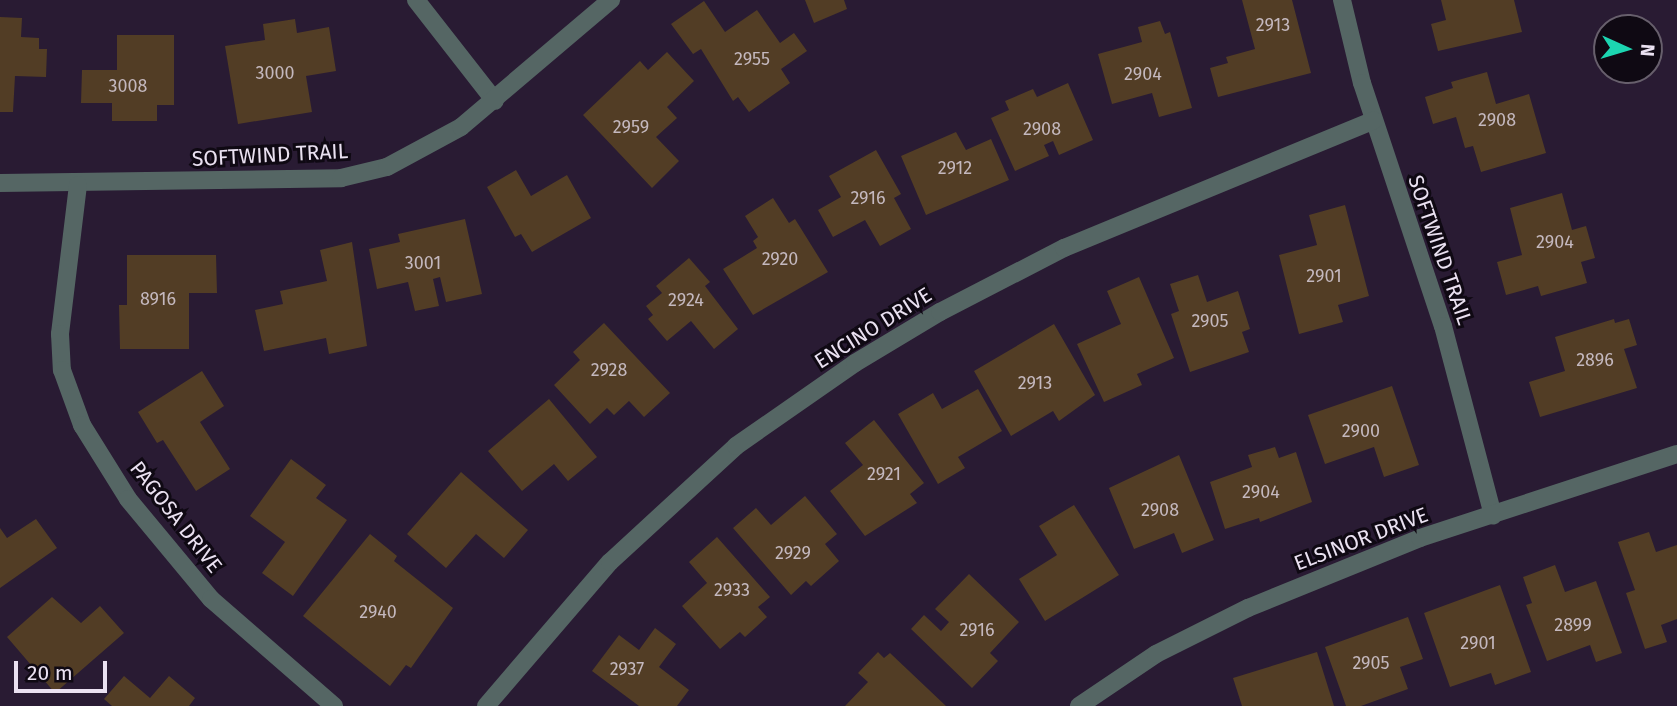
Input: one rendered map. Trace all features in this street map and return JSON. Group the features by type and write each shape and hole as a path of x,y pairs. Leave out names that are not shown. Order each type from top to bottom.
{"street":[{"path":"416,0 495,100"},
{"name":"SOFTWIND TRAIL","path":"0,183 78,184 341,178 387,167 461,127 611,0"},
{"name":"SOFTWIND TRAIL","path":"1342,0 1374,120 1443,326 1493,515"},
{"name":"ENCINO DRIVE","path":"486,706 610,562 736,446 855,363 940,312 1064,248 1374,120"},
{"name":"PAGOSA DRIVE","path":"78,184 60,334 62,370 82,425 128,499 212,599 334,706"},
{"name":"ELSINOR DRIVE","path":"1079,706 1156,654 1248,608 1420,538 1677,454"}],"building":[{"path":"805,0 844,0 847,9 814,23"},
{"path":"1242,0 1292,0 1311,73 1218,97 1210,68 1228,63 1226,57 1255,49"},
{"path":"1441,0 1514,0 1522,32 1438,51 1431,24 1446,20"},
{"path":"704,1 725,32 757,10 780,43 794,33 807,51 781,69 790,83 749,112 738,97 733,101 701,49 693,54 671,24"},
{"path":"0,17 22,18 21,37 39,38 39,49 47,49 46,77 15,76 13,112 0,112"},
{"path":"295,19 297,33 329,27 336,71 306,76 312,112 238,124 225,46 265,40 263,24"},
{"path":"1160,21 1165,34 1170,32 1192,108 1159,117 1152,93 1112,104 1098,54 1142,42 1138,27"},
{"path":"117,35 174,35 174,105 157,105 157,121 112,121 112,103 81,103 82,70 117,70"},
{"path":"667,52 694,81 667,107 677,118 656,137 679,161 652,188 583,115 640,61 648,70"},
{"path":"1487,72 1496,104 1529,94 1546,153 1481,172 1473,146 1465,148 1456,117 1433,124 1425,97 1453,88 1451,82"},
{"path":"1068,83 1093,140 1059,155 1053,141 1044,145 1049,156 1015,171 991,118 1009,110 1005,101 1033,89 1037,97"},
{"path":"956,132 966,150 991,139 1009,180 926,215 901,156"},
{"path":"876,150 901,194 894,198 911,229 880,246 865,220 833,237 818,210 841,197 829,176"},
{"path":"516,170 531,196 567,175 591,218 532,252 521,234 515,237 487,187"},
{"path":"1562,193 1572,230 1586,226 1595,258 1581,262 1587,283 1541,296 1538,286 1506,295 1497,262 1522,255 1510,208"},
{"path":"773,198 789,223 795,219 828,272 753,315 723,269 757,248 753,241 758,237 745,216"},
{"path":"1345,205 1369,296 1338,305 1343,322 1299,334 1279,255 1317,245 1309,215"},
{"path":"465,219 482,294 446,302 440,277 433,279 439,306 415,311 408,282 377,289 369,249 400,242 398,234"},
{"path":"352,242 367,346 329,354 326,338 264,351 255,310 283,304 280,291 327,281 320,250"},
{"path":"127,255 216,255 217,293 189,293 189,349 120,349 119,305 127,305"},
{"path":"689,258 710,282 705,286 738,329 714,349 691,321 667,341 648,319 653,315 646,306 662,293 656,286"},
{"path":"1198,275 1207,302 1238,291 1250,329 1242,332 1249,352 1190,372 1171,314 1179,311 1170,284"},
{"path":"1139,277 1174,358 1137,374 1142,385 1104,402 1077,344 1121,324 1107,291"},
{"path":"1614,319 1615,323 1629,319 1637,345 1624,349 1637,388 1540,417 1529,382 1565,371 1555,337"},
{"path":"604,323 670,393 644,417 629,401 614,415 607,408 590,424 554,385 580,360 573,352"},
{"path":"1054,324 1095,395 1059,421 1053,411 1011,436 974,371"},
{"path":"202,371 224,406 200,422 230,469 196,491 163,440 157,443 138,412"},
{"path":"1392,386 1419,465 1384,477 1374,447 1325,464 1308,415"},
{"path":"978,389 1002,431 958,457 965,468 938,484 898,414 933,393 942,409"},
{"path":"549,399 597,457 568,481 554,464 522,491 488,451"},
{"path":"874,420 924,483 910,494 917,503 865,536 830,491 863,465 845,443"},
{"path":"1275,447 1279,458 1296,452 1312,502 1260,522 1259,518 1225,529 1210,482 1252,467 1248,455"},
{"path":"1179,455 1214,540 1182,553 1174,533 1134,549 1109,488"},
{"path":"291,459 326,485 316,498 347,520 293,596 262,573 285,542 250,516"},
{"path":"461,472 528,530 504,558 476,534 446,568 407,534"},
{"path":"805,496 837,534 825,544 839,561 811,586 806,581 791,595 733,528 756,508 771,525"},
{"path":"1074,505 1119,575 1045,621 1019,579 1057,555 1039,526"},
{"path":"36,519 57,548 0,588 0,528 7,538"},
{"path":"1649,532 1656,552 1677,545 1677,619 1661,625 1667,642 1645,649 1626,593 1635,590 1618,542"},
{"path":"370,534 397,556 394,561 453,608 411,668 406,665 390,686 303,616"},
{"path":"717,537 770,597 758,607 767,617 745,637 740,632 720,649 682,606 707,583 689,562"},
{"path":"1555,565 1565,592 1596,581 1622,653 1596,662 1590,645 1547,661 1526,605 1532,603 1523,577"},
{"path":"969,574 1019,622 990,653 998,661 972,688 911,629 924,615 941,631 949,622 935,609"},
{"path":"1500,585 1531,672 1495,685 1491,673 1450,687 1424,613"},
{"path":"52,597 81,623 100,606 124,633 55,693 7,637"},
{"path":"1408,617 1423,659 1400,667 1408,689 1361,706 1346,706 1325,647"},
{"path":"655,628 676,644 659,667 689,690 677,706 639,706 592,671 619,635 639,650"},
{"path":"878,652 884,658 890,653 946,706 845,706 868,682 858,673"},
{"path":"1317,652 1334,706 1242,706 1233,678"},
{"path":"124,676 150,698 169,676 195,698 189,706 112,706 104,699"}]}
